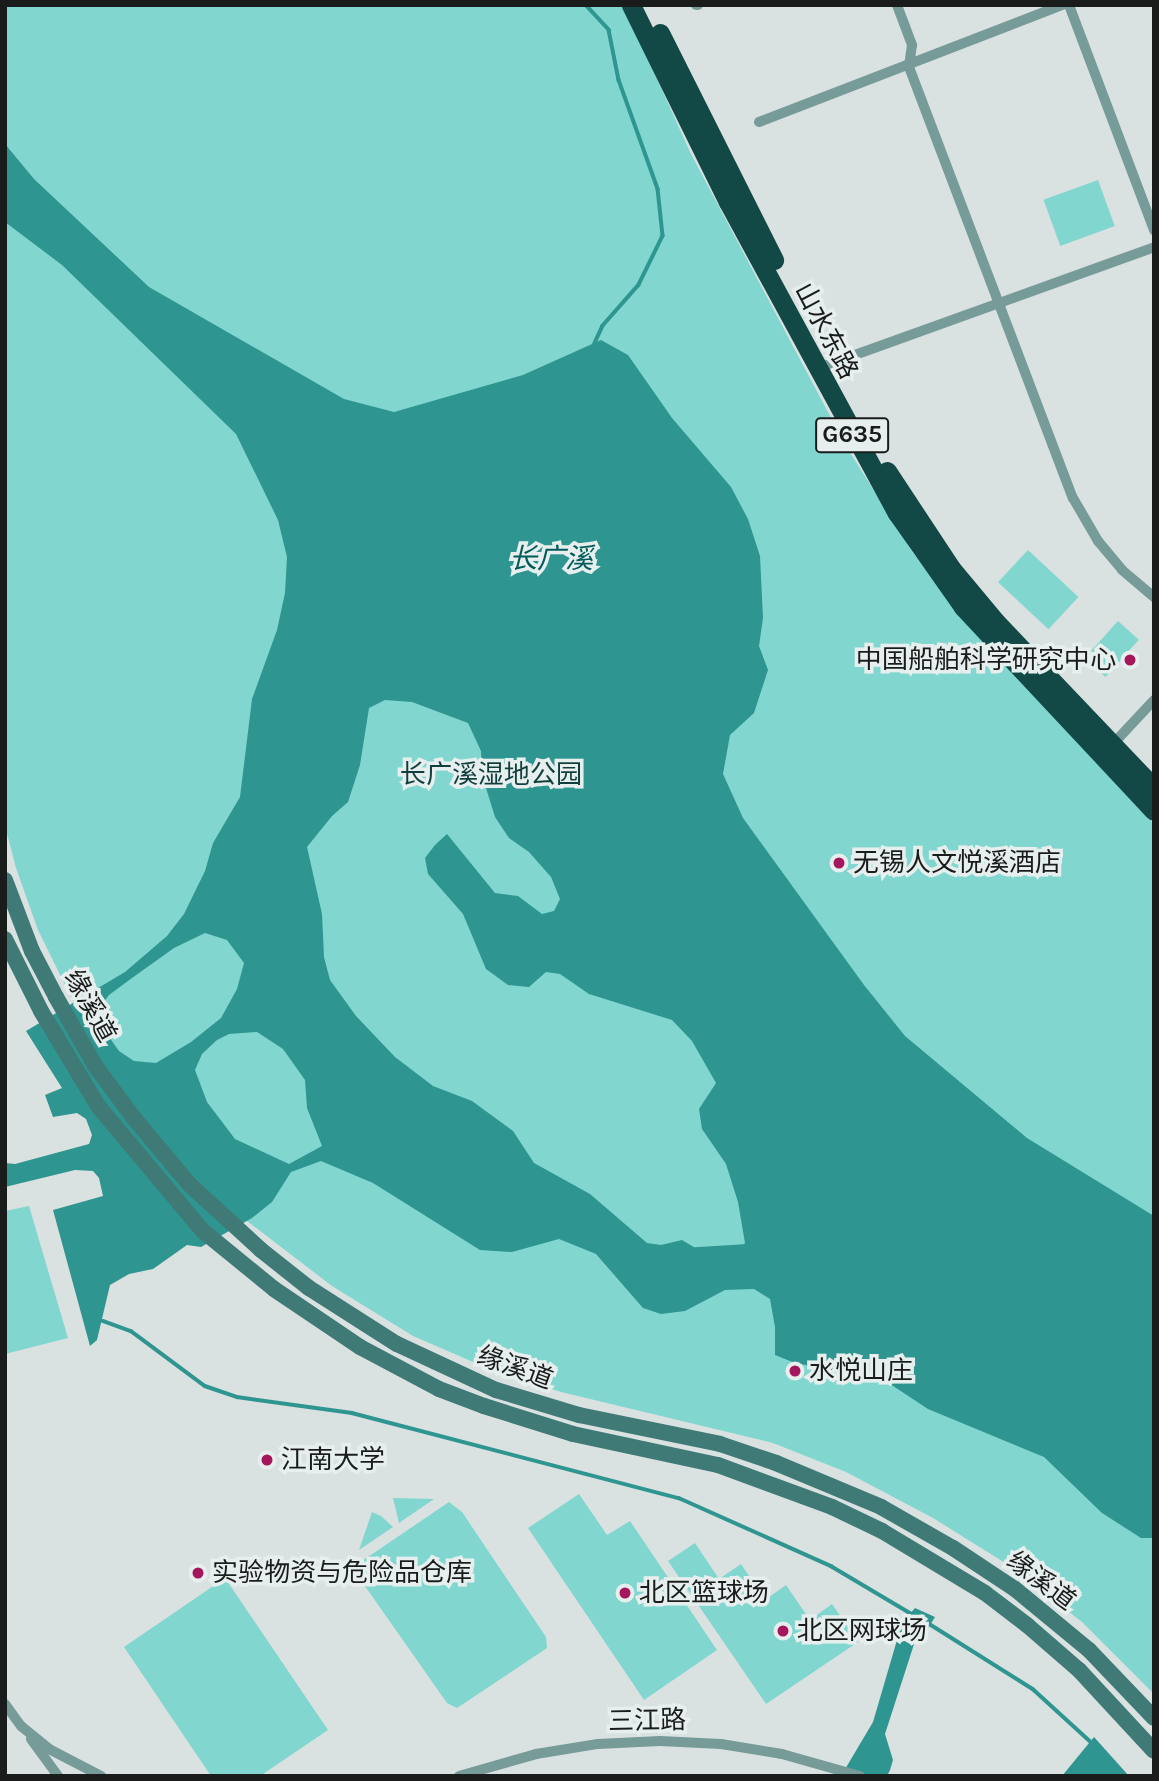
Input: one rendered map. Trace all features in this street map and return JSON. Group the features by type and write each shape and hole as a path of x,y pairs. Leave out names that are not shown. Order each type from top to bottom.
{"highway":[{"name":"山水东路","path":"631,5 728,202 897,513 972,618 1154,811"},
{"name":"山水东路","path":"645,5 827,365 878,456 951,568 996,622 1154,788"}],"main road":[{"name":"缘溪道","path":"5,880 32,951 61,1005 96,1067 133,1117 189,1184 261,1250 356,1320 440,1366 496,1390 579,1415 720,1444 776,1463 881,1507 953,1548 1015,1589 1089,1650 1154,1718"},
{"name":"缘溪道","path":"5,939 41,1011 98,1106 203,1231 274,1289 398,1370 439,1389 573,1434 718,1465 832,1507 882,1531 985,1593 1027,1625 1079,1670 1154,1751"}],"street":[{"path":"897,5 912,46 909,67 1073,498 1098,541 1122,570 1154,597"},
{"path":"759,122 909,67 943,50 1063,5"},
{"path":"1069,5 1154,230"},
{"path":"827,365 999,300 1154,247"},
{"path":"1113,744 1154,700"},
{"path":"5,1704 58,1776"},
{"path":"21,1726 49,1749 101,1776"},
{"name":"三江路","path":"459,1776 536,1754 598,1744 660,1741 721,1744 836,1768 860,1776"}],"green space":[{"name":"长广溪湿地公园","path":"5,5 624,5 690,152 846,446 913,553 974,630 1154,824 1154,1694 1082,1622 1010,1566 933,1518 846,1472 773,1443 561,1392 487,1368 413,1336 332,1286 247,1221 176,1147 114,1068 74,1003 38,930 16,868 5,826"},
{"path":"1098,180 1115,226 1060,246 1043,200"},
{"path":"1028,550 1078,597 1048,629 998,582"},
{"path":"1118,621 1139,640 1105,677 1085,658"},
{"path":"29,1206 68,1338 5,1354 5,1211"},
{"name":"北区篮球场","path":"579,1494 607,1535 630,1521 717,1650 644,1700 528,1528"},
{"path":"393,1498 434,1499 399,1523"},
{"path":"449,1502 462,1512 546,1637 547,1648 457,1708 447,1703 360,1579 356,1565"},
{"path":"372,1512 393,1527 359,1550"},
{"name":"北区网球场","path":"695,1543 719,1579 741,1564 765,1600 786,1585 810,1620 832,1604 858,1642 766,1704 668,1561"},
{"path":"225,1578 328,1730 260,1776 211,1776 124,1647"}],"water":[{"name":"长广溪","path":"5,144 34,179 149,287 344,399 394,412 523,375 601,340 628,355 672,418 731,487 748,519 760,556 763,618 759,646 768,670 754,713 730,735 723,774 743,818 864,985 905,1036 1027,1138 1154,1216 1154,1538 1141,1538 1102,1513 1044,1457 928,1409 884,1380 795,1363 775,1355 775,1327 770,1299 754,1289 725,1290 685,1311 661,1314 643,1308 596,1254 559,1239 512,1252 480,1250 373,1183 321,1161 291,1172 272,1202 252,1218 201,1247 187,1245 153,1269 129,1274 110,1285 97,1340 90,1346 53,1210 103,1196 99,1178 93,1171 75,1170 5,1187 5,1163 15,1164 89,1144 92,1135 86,1119 77,1113 53,1117 45,1095 62,1088 26,1031 125,972 167,936 184,914 205,871 213,843 240,797 252,699 277,630 285,593 287,557 278,520 236,434 62,265 5,222","holes":["385,700 412,702 468,723 481,751 482,775 495,817 509,838 529,852 551,877 560,899 554,911 542,914 518,896 495,893 447,834 435,845 425,858 428,874 463,914 486,969 508,985 529,987 546,972 560,974 589,994 672,1020 692,1041 716,1083 699,1109 702,1129 726,1164 738,1202 745,1243 734,1260 717,1261 682,1240 661,1245 647,1243 590,1194 534,1163 513,1131 472,1101 433,1086 395,1057 356,1016 330,980 324,957 322,914 307,847 332,816 348,802 360,765 369,708","205,933 227,940 244,963 237,989 221,1018 191,1042 156,1063 134,1061 119,1051 107,1034 97,1011 109,995 174,948","257,1032 283,1049 305,1080 307,1108 322,1146 289,1164 235,1139 207,1102 195,1070 202,1054 217,1040 229,1034"]},
{"path":"915,1608 935,1617 927,1630 916,1638 885,1734 893,1760 890,1770 887,1776 841,1776 873,1722 902,1623"},
{"path":"1094,1737 1129,1776 1062,1776"}],"waterway":[{"path":"586,5 609,30 619,80 658,189 663,236 639,285 603,326 595,343"},
{"path":"683,1257 764,1252"},
{"path":"103,1321 131,1331 205,1386 237,1397 352,1413 679,1498 831,1566 912,1614"},
{"path":"928,1623 1033,1689 1090,1741"}],"place":[{"name":"中国船舶科学研究中心","path":"1130,660"},
{"name":"无锡人文悦溪酒店","path":"839,863"},
{"name":"水悦山庄","path":"795,1371"},
{"name":"江南大学","path":"267,1460"},
{"name":"实验物资与危险品仓库","path":"198,1573"},
{"name":"北区篮球场","path":"625,1593"},
{"name":"北区网球场","path":"783,1631"}]}
